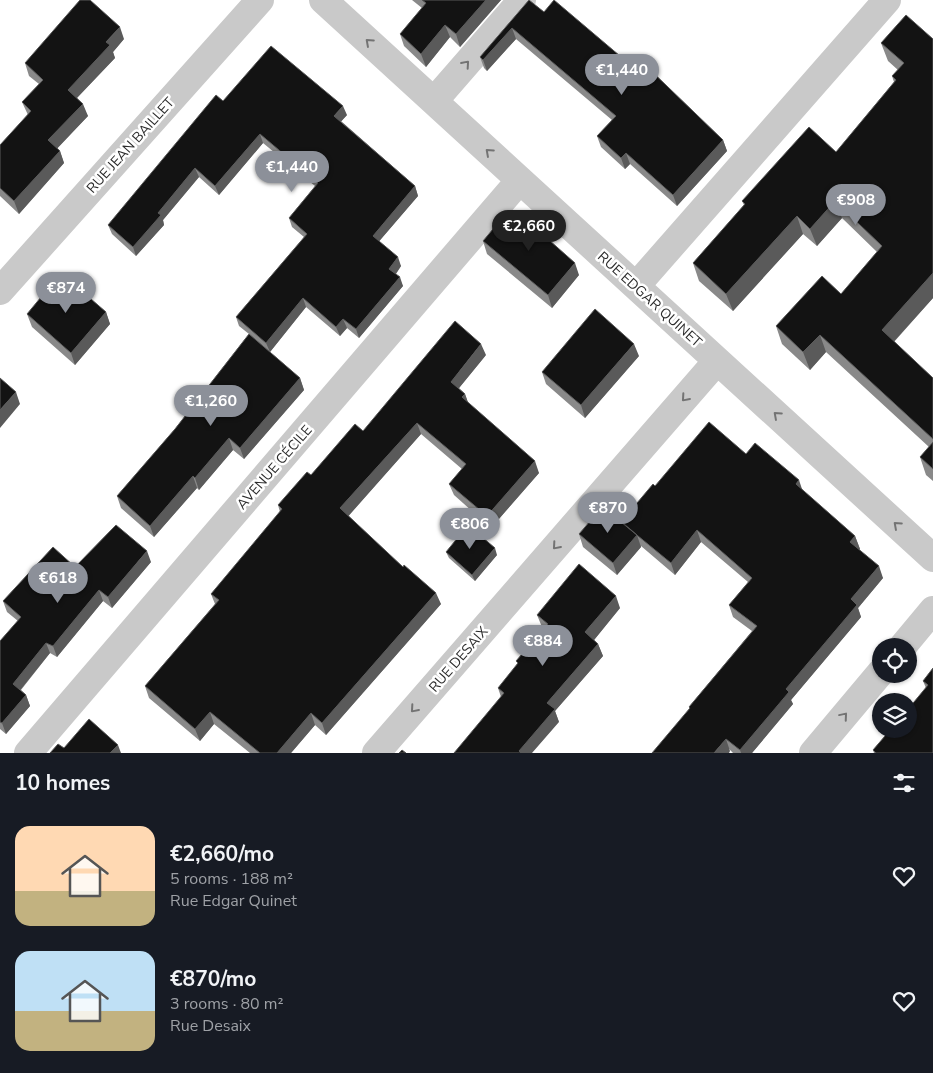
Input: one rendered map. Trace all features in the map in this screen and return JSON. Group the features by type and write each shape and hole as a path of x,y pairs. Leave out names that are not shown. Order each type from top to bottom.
{"street":[{"name":"RUE JEAN BAILLET","path":"0,291 260,0"},
{"name":"RUE EDGAR QUINET","path":"323,0 933,558"},
{"path":"434,101 522,0"},
{"path":"636,286 887,0"},
{"name":"AVENUE CÉCILE","path":"28,753 520,180"},
{"name":"RUE DESAIX","path":"376,753 717,361"},
{"path":"910,638 933,610"},
{"path":"813,753 872,683"}],"building":[{"path":"80,0 90,0 120,27 106,42 110,45 68,90 83,104 48,140 60,151 14,201 0,188 0,145 31,111 22,102 43,80 25,63"},
{"path":"422,0 486,0 456,34 445,25 421,54 400,34 426,3"},
{"path":"529,0 544,12 554,0 633,67 640,60 723,140 673,195 626,153 621,158 597,136 616,116 512,28 483,60 480,57"},
{"path":"906,15 933,39 933,273 882,330 933,378 933,439 820,335 803,352 776,326 822,276 841,294 882,246 835,201 810,229 797,216 726,294 693,263 745,204 742,201 809,127 836,152 896,80 892,76 904,63 881,43"},
{"path":"271,46 343,106 334,116 415,186 373,236 398,257 389,269 400,277 356,329 343,319 336,327 303,298 266,343 236,317 307,234 289,218 318,183 260,134 215,186 195,168 158,213 161,215 133,247 108,225 216,95 223,101"},
{"path":"522,216 575,263 548,295 483,241 503,217"},
{"path":"56,279 63,285 68,279 106,312 71,353 27,314"},
{"path":"595,309 634,344 581,405 542,372"},
{"path":"455,321 481,344 451,382 465,394 462,397 535,461 487,516 449,484 466,464 417,423 340,508 403,567 404,565 436,593 322,723 311,713 277,753 260,753 210,712 195,729 145,686 219,600 211,594 282,509 278,505 307,472 311,475 355,424 363,431"},
{"path":"249,334 300,378 240,448 229,438 150,526 117,496 175,429"},
{"path":"0,378 16,392 0,410"},
{"path":"709,422 746,454 755,443 799,480 796,484 855,536 850,542 879,566 851,599 857,605 786,689 789,692 740,750 726,739 714,753 652,753 757,626 729,605 752,578 697,530 671,563 621,522 653,484 655,486"},
{"path":"933,442 933,469 920,457"},
{"path":"603,506 637,535 613,563 579,534"},
{"path":"116,525 147,551 108,597 99,590 53,646 46,643 13,684 26,695 2,723 0,722 0,641 21,617 3,601 53,547 75,567"},
{"path":"468,525 495,548 472,575 446,552"},
{"path":"579,564 616,596 585,632 598,644 547,703 555,709 519,751 521,753 454,753 504,693 498,688 518,663 516,661 548,624 537,615"},
{"path":"933,668 933,753 876,753 873,750 883,738 917,738 917,698 928,685 923,681"},
{"path":"89,719 118,745 110,753 50,753 58,744 64,748"}]}
